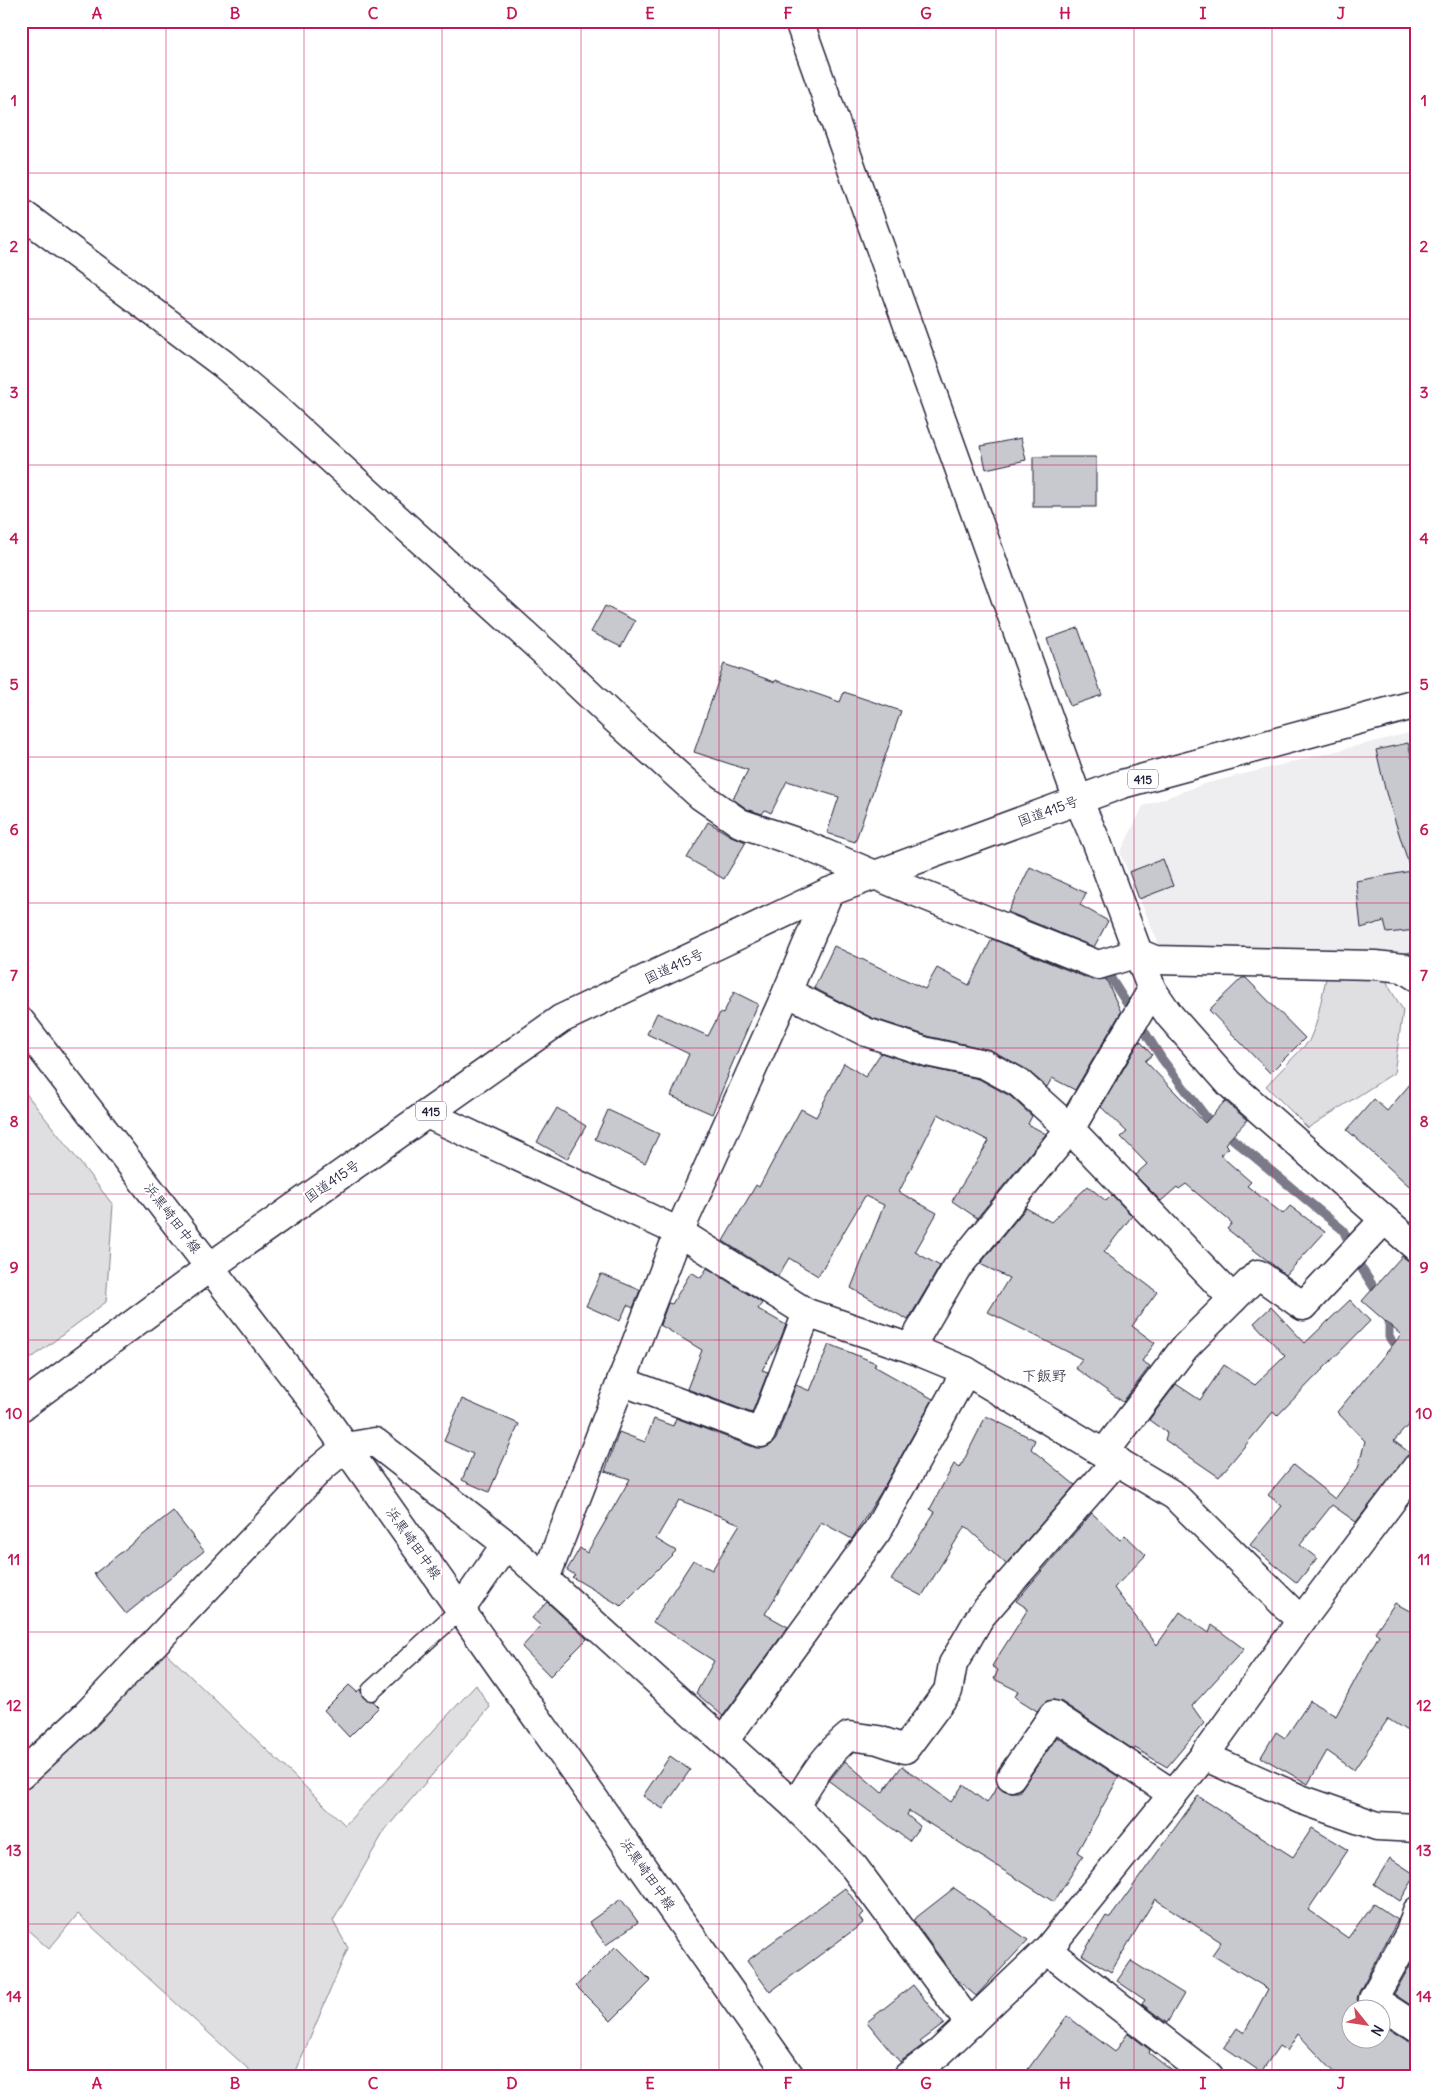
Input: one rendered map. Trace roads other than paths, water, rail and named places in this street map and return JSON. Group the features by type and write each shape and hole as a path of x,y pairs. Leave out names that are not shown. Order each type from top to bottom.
{"main road":[{"path":"799,21 1078,800 1097,843 1152,990 1170,1016 1230,1084 1417,1248"},
{"path":"21,213 223,364 276,409 701,796 740,823 802,844 1098,965 1138,953 1155,960 1375,965 1403,968 1417,976"},
{"name":"国道415号","path":"21,1407 210,1266 561,1019 828,892 1078,800 1122,784 1417,704"},
{"path":"545,1580 679,1232 787,992 828,892"},
{"path":"910,1348 956,1269 1070,1129 1152,990"},
{"path":"787,992 866,1032 927,1052 984,1064 1019,1083 1070,1129 1233,1299"},
{"name":"浜黒崎田中線","path":"21,1022 315,1404 790,2076"},
{"path":"427,1114 679,1232 806,1313 910,1348 966,1371 1175,1496 1301,1621"},
{"path":"795,1806 811,1778 832,1750 849,1736 878,1740 905,1749 948,1691 953,1664 980,1617 1110,1457 1185,1347 1258,1274 1303,1306 1384,1220"},
{"path":"621,1381 761,1433 806,1313"},
{"path":"724,1741 877,1531 966,1371"},
{"path":"21,1775 87,1714 321,1468 346,1447 375,1442 506,1544 795,1806 854,1867 970,2024"},
{"path":"908,2076 940,2052 1047,1950 1204,1756 1301,1621 1417,1468"},
{"path":"461,1609 506,1544"},
{"path":"1011,1777 1053,1715 1174,1794"},
{"path":"1204,1756 1300,1799 1378,1826 1417,1828"},
{"path":"1417,1911 1410,1933 1373,1999 1417,2028"},
{"path":"1047,1950 1209,2076"}],"lane":[{"path":"371,1691 461,1609"}],"waterway":[{"path":"1399,958 1417,955"},
{"path":"1103,966 1162,1059 1206,1117 1343,1230 1362,1269 1380,1297"},
{"path":"1389,1312 1389,1337 1400,1353"}],"district":[{"name":"下飯野","path":"1044,1375"}]}
